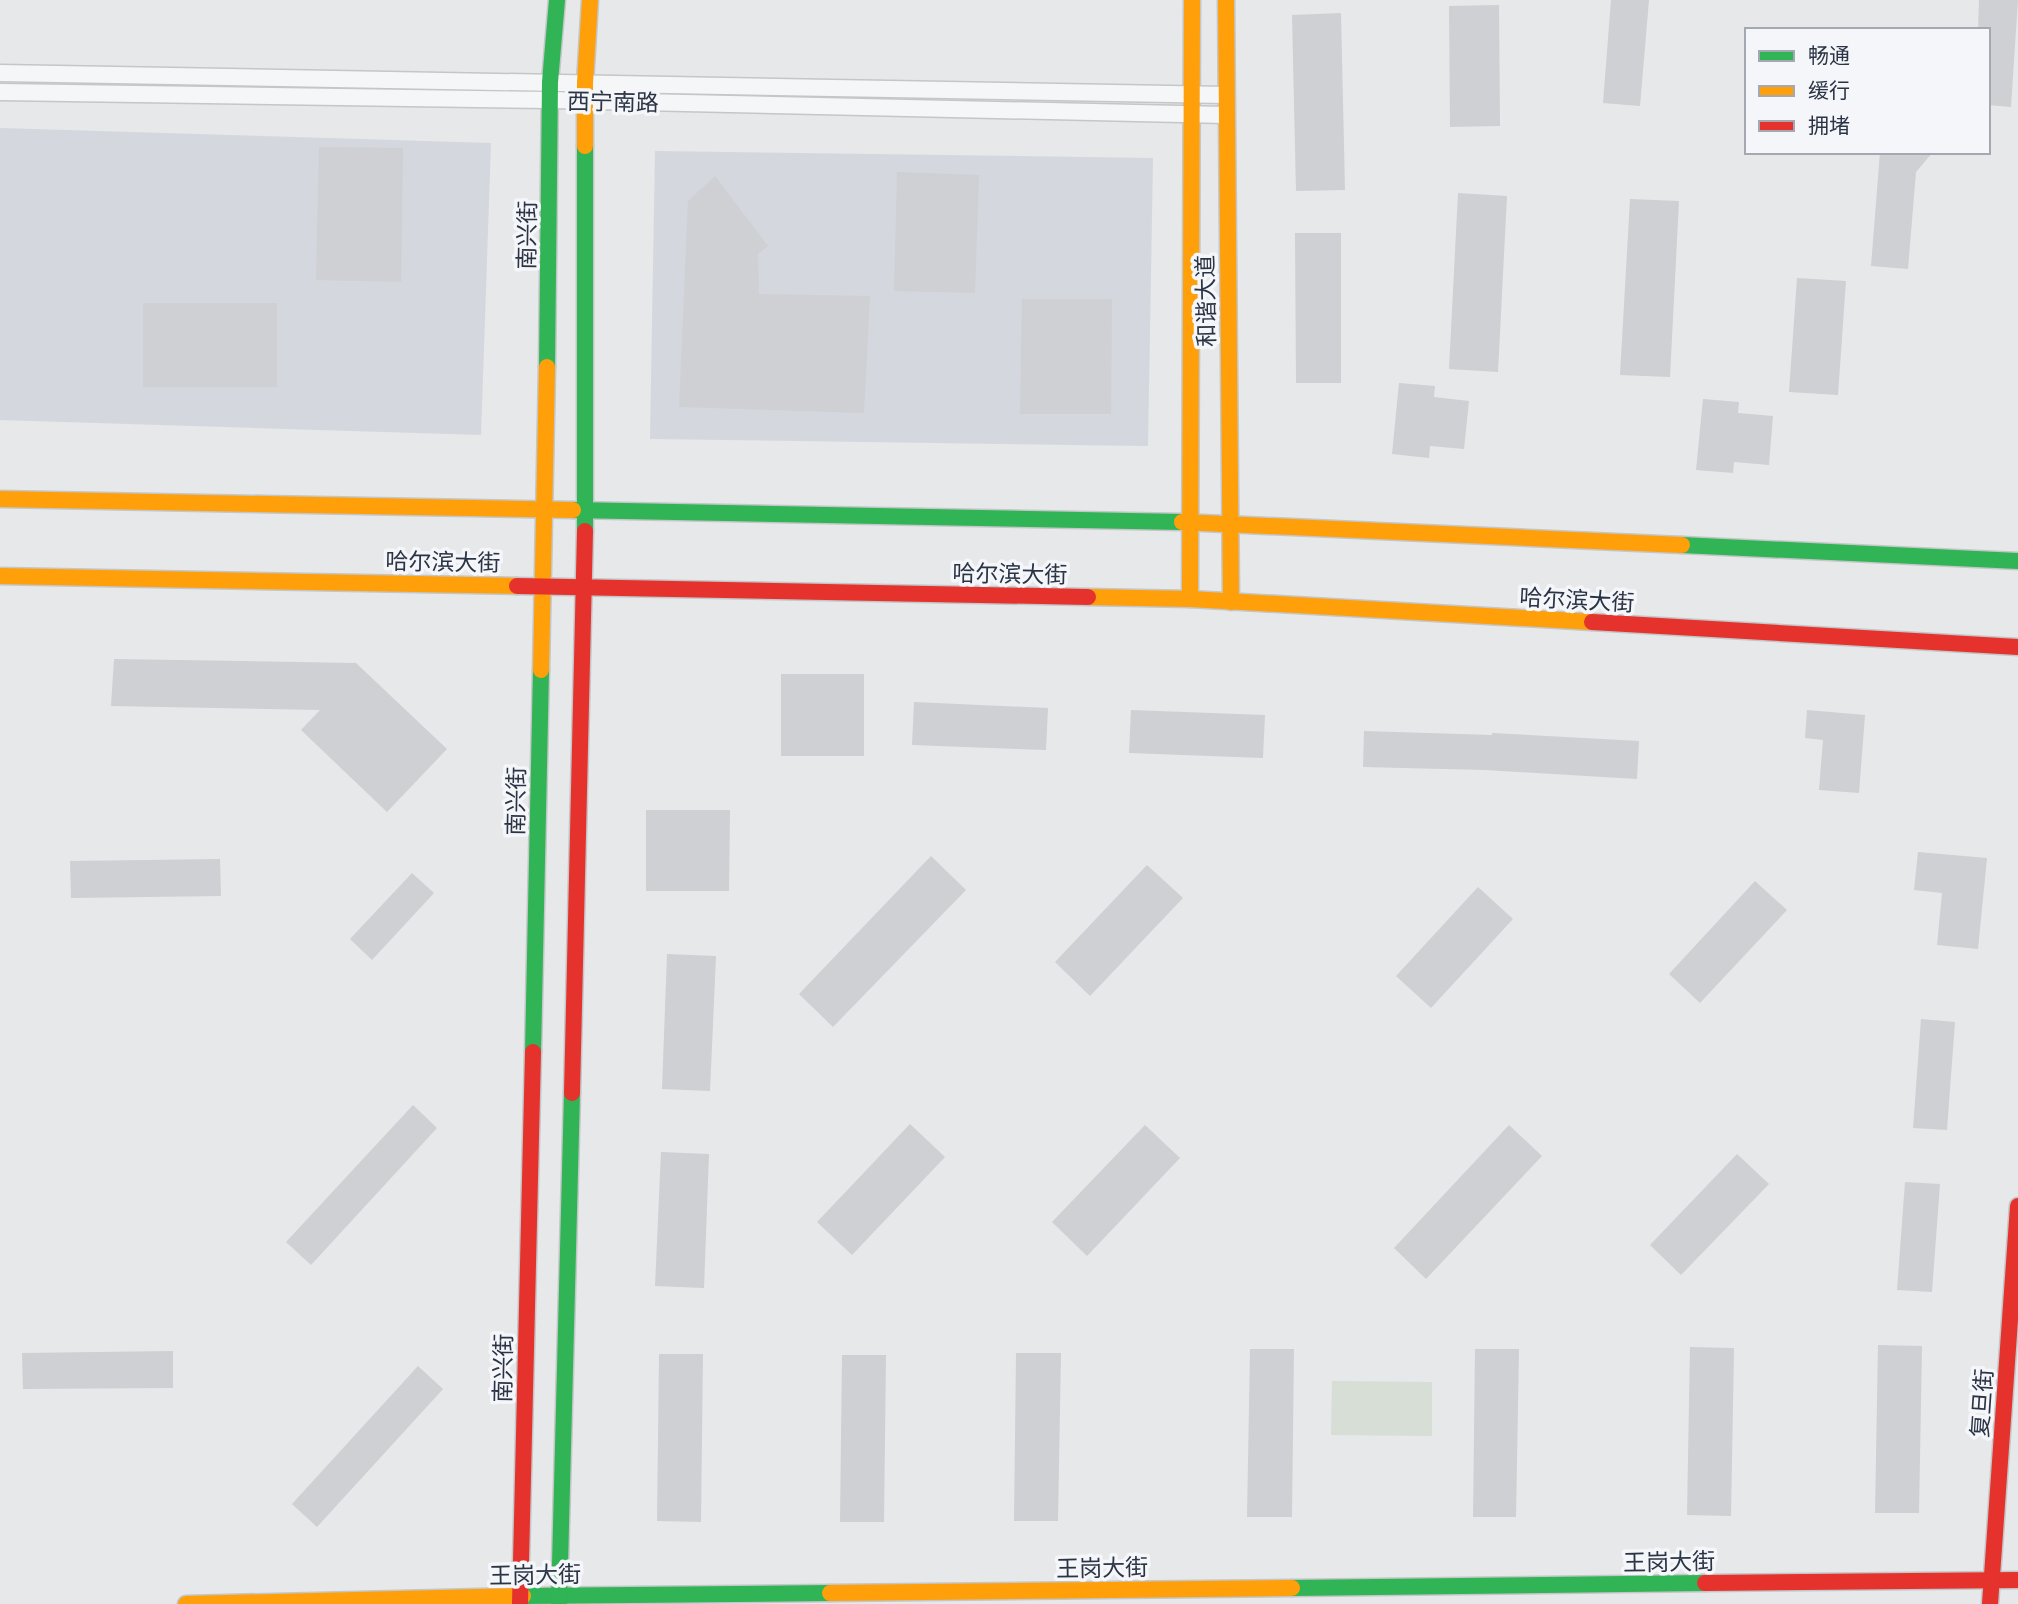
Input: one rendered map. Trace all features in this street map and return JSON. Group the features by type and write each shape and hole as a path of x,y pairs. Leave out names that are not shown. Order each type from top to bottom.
{"main road":[{"name":"南兴街","path":"520,1600 545,511 550,82 557,0"},
{"path":"559,1600 586,510 585,83 590,0"},
{"name":"和谐大道","path":"1190,598 1192,0"},
{"name":"和谐大道","path":"1226,0 1231,602"},
{"path":"0,499 1191,522 2018,561"},
{"name":"哈尔滨大街","path":"0,576 1190,598 2018,647"},
{"name":"复旦街","path":"1990,1604 2018,1206"},
{"name":"王岗大街","path":"186,1604 2018,1580"}],"street":[{"name":"西宁南路","path":"0,74 1225,95"},
{"name":"西宁南路","path":"0,92 550,100 1225,115"}],"shaded area":[{"path":"0,128 491,143 481,435 0,420"},
{"path":"655,151 1153,158 1148,446 650,439"},
{"path":"1332,1381 1432,1382 1432,1436 1331,1435"}],"building":[{"path":"1611,0 1649,0 1640,106 1603,103"},
{"path":"1979,0 2018,0 2011,107 1990,105 1990,28 1978,28"},
{"path":"1499,5 1500,126 1450,127 1449,6"},
{"path":"1341,13 1345,190 1296,191 1292,15"},
{"path":"319,147 403,148 401,282 316,280"},
{"path":"1880,154 1931,154 1916,172 1908,269 1871,266"},
{"path":"897,172 979,175 975,293 894,291"},
{"path":"715,176 768,246 758,254 759,294 870,296 864,413 679,407 688,201"},
{"path":"1458,193 1507,196 1498,372 1449,369"},
{"path":"1630,199 1679,201 1670,377 1620,375"},
{"path":"1295,233 1341,233 1341,383 1296,383"},
{"path":"1797,278 1846,281 1838,395 1789,392"},
{"path":"1022,299 1112,299 1111,414 1020,414"},
{"path":"143,303 277,303 277,387 143,387"},
{"path":"1399,383 1435,386 1434,397 1469,401 1464,449 1430,446 1429,458 1392,454"},
{"path":"1703,399 1739,402 1738,413 1773,416 1769,465 1734,462 1733,473 1696,470"},
{"path":"114,659 356,663 447,749 387,812 301,730 320,710 111,706"},
{"path":"781,674 864,674 864,756 781,756"},
{"path":"914,702 1048,708 1046,750 912,745"},
{"path":"1131,710 1265,715 1263,758 1129,753"},
{"path":"1807,710 1865,715 1859,793 1819,790 1823,740 1805,738"},
{"path":"1364,731 1492,733 1639,741 1637,779 1485,770 1363,767"},
{"path":"646,810 730,810 729,891 646,891"},
{"path":"1918,852 1987,858 1978,949 1937,945 1942,893 1914,890"},
{"path":"931,856 966,890 833,1027 799,994"},
{"path":"220,859 221,896 71,898 70,861"},
{"path":"1147,865 1183,898 1090,996 1055,962"},
{"path":"412,873 434,893 372,960 350,939"},
{"path":"1755,881 1787,910 1700,1003 1669,974"},
{"path":"1478,887 1513,919 1431,1008 1396,976"},
{"path":"667,954 716,956 710,1091 662,1089"},
{"path":"1921,1019 1955,1022 1947,1130 1913,1128"},
{"path":"413,1105 437,1128 311,1265 286,1242"},
{"path":"910,1124 945,1157 852,1255 817,1222"},
{"path":"1145,1125 1180,1158 1087,1256 1052,1222"},
{"path":"1509,1125 1542,1156 1426,1279 1394,1248"},
{"path":"661,1152 709,1154 704,1288 655,1286"},
{"path":"1737,1154 1769,1184 1681,1275 1650,1245"},
{"path":"1905,1182 1940,1184 1932,1292 1897,1290"},
{"path":"1878,1345 1922,1346 1919,1513 1875,1513"},
{"path":"1690,1347 1734,1348 1731,1516 1687,1515"},
{"path":"1250,1349 1294,1349 1292,1517 1247,1517"},
{"path":"1475,1349 1519,1349 1516,1517 1473,1517"},
{"path":"173,1351 173,1388 23,1389 22,1353"},
{"path":"1016,1353 1061,1353 1058,1521 1014,1521"},
{"path":"659,1354 703,1354 701,1522 657,1521"},
{"path":"842,1355 886,1355 884,1522 840,1522"},
{"path":"418,1366 443,1389 317,1527 292,1504"}],"traffic: fast":[{"path":"547,367 550,82 557,0"},
{"path":"585,146 585,531"},
{"path":"573,510 1182,522"},
{"path":"1682,545 2018,561"},
{"path":"533,1052 541,670"},
{"path":"559,1604 572,1093"},
{"path":"1292,1588 1705,1583"},
{"path":"523,1596 830,1593"}],"traffic: slow":[{"path":"585,146 585,83 590,0"},
{"path":"1190,599 1192,0"},
{"path":"1226,0 1231,602"},
{"path":"541,670 547,367"},
{"path":"0,499 573,510"},
{"path":"1182,522 1682,545"},
{"path":"0,576 517,586"},
{"path":"1088,597 1190,599 1592,622"},
{"path":"830,1593 1292,1588"},
{"path":"186,1604 523,1596"}],"traffic: jam":[{"path":"572,1093 585,531"},
{"path":"517,586 1088,597"},
{"path":"1592,622 2018,647"},
{"path":"520,1604 533,1052"},
{"path":"1990,1604 2018,1206"},
{"path":"1705,1583 2018,1580"}]}
